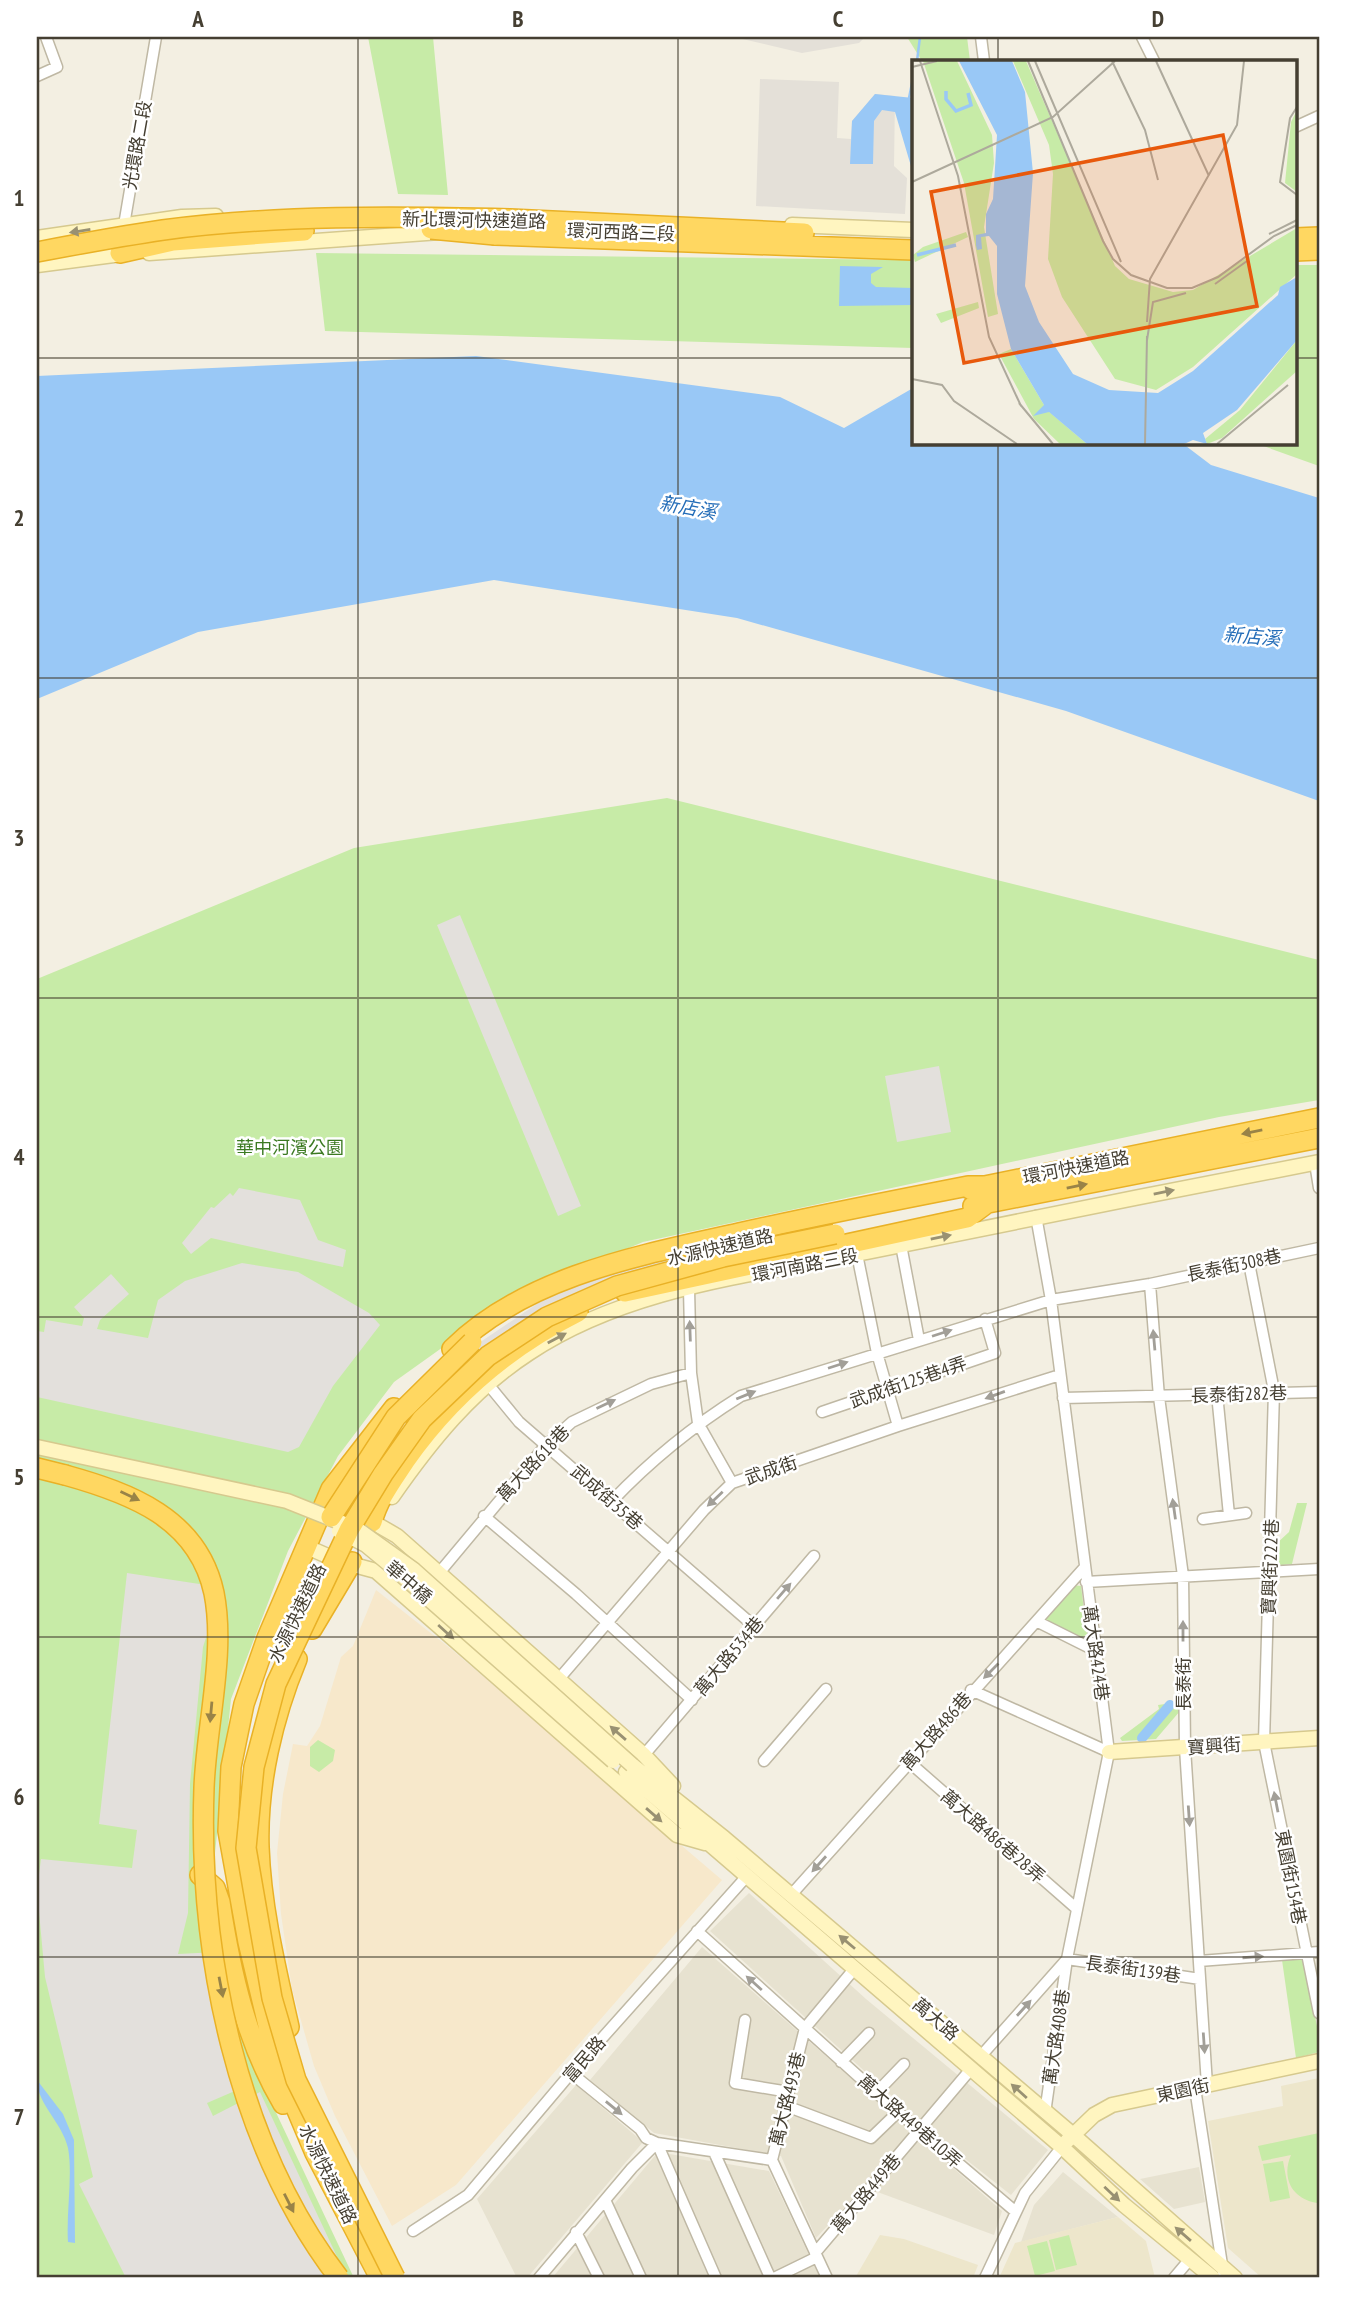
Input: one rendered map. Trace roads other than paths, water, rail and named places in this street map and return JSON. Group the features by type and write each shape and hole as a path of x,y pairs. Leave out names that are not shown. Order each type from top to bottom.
{"highway":[{"name":"新北環河快速道路","path":"37,252 164,230 355,218 483,218 912,236"},
{"name":"新北環河快速道路","path":"120,253 173,242 304,230 421,228 495,235 912,250"},
{"path":"1296,238 1319,237"},
{"path":"1296,248 1319,250"},
{"name":"環河快速道路","path":"834,1228 1319,1118"},
{"name":"環河快速道路","path":"984,1195 1319,1138"},
{"path":"234,1853 228,1831 231,1767 244,1704 267,1638 331,1489 398,1402 466,1336 506,1309 550,1286 669,1249 909,1198 984,1195"},
{"path":"372,1522 376,1507 391,1482 456,1399 482,1374 523,1344 576,1313 624,1293 967,1218 984,1195"},
{"name":"水源快速道路","path":"380,2278 303,2124 277,2063 264,2019 234,1853 242,1763 263,1687 284,1638 356,1497 395,1437 444,1380 509,1327 569,1292 625,1271 681,1255 834,1228"},
{"name":"水源快速道路","path":"395,2278 296,2080 272,1998 246,1849 254,1767 276,1684 349,1530 383,1474 422,1419 488,1356 547,1317 617,1286 668,1270 834,1228"},
{"path":"331,1517 377,1443 421,1389 472,1342 527,1305 569,1292"},
{"path":"37,1468 118,1490 170,1521 194,1549 214,1592 226,1666"},
{"path":"296,2080 291,2037 272,1952 259,1847 267,1762 276,1718 302,1647 352,1562"},
{"path":"214,1592 215,1670 203,1838 213,1947 240,2076 270,2163 293,2211 339,2278"},
{"path":"200,1875 215,1888 220,1902 242,2012 256,2050 282,2103 303,2124"}],"main road":[{"name":"環河西路三段","path":"37,238 182,217 494,209 912,230"},
{"name":"環河西路三段","path":"37,265 120,253 157,253 496,227 912,244"},
{"path":"1296,230 1319,229"},
{"path":"1296,248 1319,245"},
{"name":"環河南路三段","path":"352,1562 372,1522 440,1432 487,1383 531,1351 623,1306 689,1289 1036,1216 1317,1162"},
{"name":"華中橋","path":"37,1447 287,1501 331,1517 373,1538 414,1570 629,1768"},
{"name":"華中橋","path":"37,1455 290,1510 366,1545 629,1768"},
{"path":"331,1489 350,1501 372,1522 397,1536 644,1755 661,1776 695,1806 713,1839"},
{"path":"376,1571 370,1553 379,1537 397,1536"},
{"path":"307,1546 339,1561 352,1562 376,1571 677,1835 713,1839"},
{"name":"寶興街","path":"1109,1752 1319,1738"},
{"name":"萬大路","path":"629,1768 713,1839 791,1895 976,2063 1124,2205 1190,2259 1220,2274 1235,2278"},
{"name":"萬大路","path":"713,1839 747,1876 855,1968 1072,2134 1220,2274"},
{"name":"東園街","path":"1062,2147 1072,2134 1094,2115 1112,2105 1319,2061"}],"street":[{"path":"37,76 57,67 46,37"},
{"name":"光環路二段","path":"120,253 156,37"},
{"path":"981,37 984,60"},
{"path":"1142,37 1154,60"},
{"path":"1296,127 1319,116"},
{"path":"1317,1162 1319,1188"},
{"name":"萬大路424巷","path":"1036,1216 1052,1300 1109,1752 1067,1959"},
{"path":"901,1245 919,1340"},
{"name":"長泰街308巷","path":"612,1501 643,1468 698,1423 741,1396 1052,1300 1150,1284 1319,1248"},
{"path":"857,1254 877,1353 898,1426"},
{"name":"寶興街222巷","path":"1249,1263 1274,1391 1271,1571 1264,1742"},
{"name":"長泰街","path":"1150,1284 1159,1397 1183,1576 1185,1748 1200,1979 1201,2086 1220,2274"},
{"path":"689,1289 691,1373 698,1423 732,1483"},
{"name":"武成街125巷4弄","path":"822,1412 995,1353 985,1319"},
{"name":"萬大路618巷","path":"439,1573 546,1445 572,1422 596,1408 652,1384 691,1373"},
{"name":"武成街","path":"558,1680 668,1550 732,1483 898,1426 1060,1375"},
{"name":"武成街35巷","path":"487,1383 519,1422 754,1626"},
{"name":"長泰街282巷","path":"1063,1398 1319,1392"},
{"path":"1217,1394 1229,1515"},
{"path":"1203,1519 1247,1513"},
{"path":"484,1516 692,1700"},
{"name":"萬大路534巷","path":"644,1755 814,1556"},
{"name":"萬大路486巷","path":"791,1895 971,1690 1038,1622 1084,1568"},
{"path":"1086,1582 1319,1569"},
{"path":"1038,1622 1096,1651"},
{"path":"764,1761 826,1689"},
{"path":"971,1690 1109,1752"},
{"name":"東園街154巷","path":"1264,1742 1319,2013"},
{"name":"萬大路486巷28弄","path":"909,1762 1077,1909"},
{"name":"富民路","path":"413,2231 468,2195 571,2073 747,1876"},
{"name":"萬大路449巷10弄","path":"697,1931 841,2062 1016,2212"},
{"path":"1199,1961 1319,1952"},
{"path":"976,2063 1067,1959"},
{"name":"長泰街139巷","path":"1067,1959 1200,1979"},
{"name":"萬大路408巷","path":"1045,2113 1067,1959"},
{"name":"萬大路493巷","path":"827,2278 772,2160 805,2028 855,1968"},
{"path":"745,2020 735,2083 789,2092"},
{"path":"841,2062 869,2033"},
{"name":"萬大路449巷","path":"816,2255 976,2063"},
{"path":"877,2092 904,2064"},
{"path":"571,2073 640,2129 646,2138 657,2143 772,2160"},
{"path":"786,2106 871,2138 898,2112"},
{"path":"538,2278 576,2232 606,2202 632,2168 657,2143"},
{"path":"657,2143 716,2278"},
{"path":"985,2278 1031,2185 1062,2147"},
{"path":"714,2152 771,2277 816,2255"},
{"path":"606,2202 641,2278"},
{"path":"576,2232 598,2278"},
{"path":"1174,2278 1190,2259"}],"water":[{"path":"875,94 912,98 912,170 895,112 882,110 874,121 873,164 850,164 852,121"},
{"path":"840,266 883,267 871,274 871,283 876,287 912,288 912,305 839,306"},
{"name":"新店溪","path":"476,356 780,397 844,428 912,389 912,444 1183,444 1211,465 1319,498 1319,801 1066,711 737,618 494,580 198,632 37,699 37,376"},
{"path":"37,2080 63,2114 74,2140 75,2243 68,2242 68,2148 61,2130 41,2097"}],"waterway":[{"path":"917,60 920,37"},
{"path":"909,98 912,83"},
{"path":"1142,1738 1170,1705"}],"park label":[{"name":"華中河濱公園","path":"290,1147"}]}
